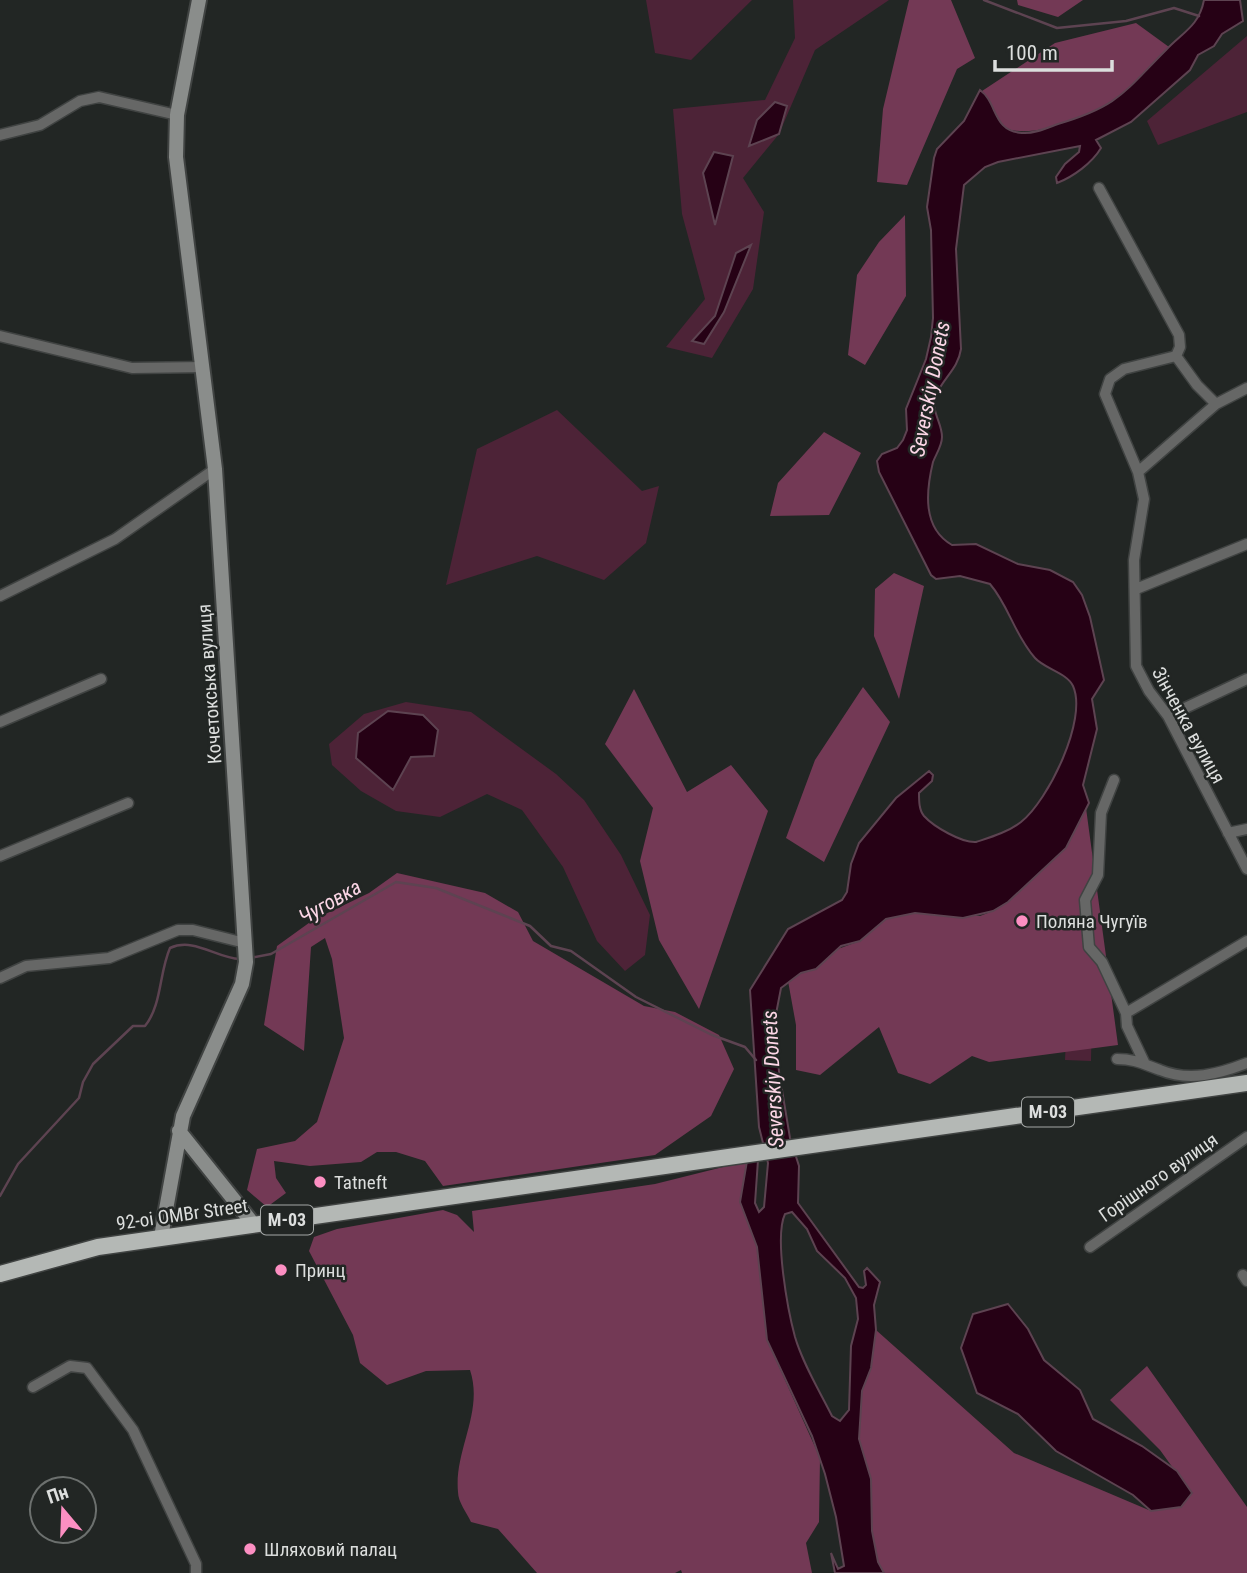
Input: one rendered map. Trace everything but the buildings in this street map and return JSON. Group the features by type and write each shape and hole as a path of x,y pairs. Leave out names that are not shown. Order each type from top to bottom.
{"highway":[{"name":"92-oi OMBr Street","path":"0,1273 67,1253 161,1237 414,1203 805,1144 850,1142 1247,1083"}],"main road":[{"name":"Кочетокська вулиця","path":"161,1237 179,1131 242,984 246,954 215,469 178,181 177,115 199,0"},
{"path":"179,1131 254,1225"}],"street":[{"path":"0,135 40,125 89,98 99,97 177,115"},
{"path":"1098,188 1180,335 1180,347 1176,356 1197,385 1216,404"},
{"path":"0,336 132,368 204,367"},
{"name":"Зінченка вулиця","path":"1176,356 1124,369 1110,379 1105,394 1138,472 1144,499 1134,560 1136,666 1149,691 1168,716 1247,869"},
{"path":"1138,472 1216,404 1247,388"},
{"path":"0,596 115,539 215,469"},
{"path":"1136,589 1247,544"},
{"path":"0,722 100,679"},
{"path":"1168,716 1247,679"},
{"path":"1114,780 1101,813 1098,875 1085,900 1089,947 1102,962 1126,1013 1127,1026 1144,1062"},
{"path":"0,856 128,803"},
{"path":"1228,833 1247,829"},
{"path":"0,978 26,966 109,958 178,930 205,932 246,954"},
{"path":"1126,1013 1247,942"},
{"path":"1117,1059 1144,1062 1160,1070 1189,1076 1218,1074 1247,1063"},
{"name":"Горішного вулиця","path":"1090,1247 1247,1137"},
{"path":"33,1387 70,1366 86,1368 134,1430 196,1564 196,1573"}],"shaded area":[{"path":"646,0 752,0 691,60 655,53"},
{"path":"793,0 889,0 815,50 779,134 743,178 764,212 753,289 712,358 666,347 705,299 682,214 673,109 765,100 795,38"},
{"path":"909,0 951,0 975,58 957,69 907,185 877,182 883,109"},
{"path":"1017,0 1083,0 1058,17 1018,5"},
{"path":"1136,23 1169,47 1135,85 1112,104 1089,115 1042,129 1014,131 997,120 982,91 1055,43"},
{"path":"1247,36 1247,112 1158,145 1147,121"},
{"path":"905,215 906,296 865,365 848,355 857,275 879,242"},
{"path":"557,410 642,491 659,486 646,543 604,580 537,556 446,585 477,449"},
{"path":"824,432 861,453 829,515 770,516 778,483"},
{"path":"894,573 924,586 899,699 874,636 875,589"},
{"path":"863,687 890,722 824,862 786,838 815,760"},
{"path":"634,689 687,792 731,765 768,811 699,1009 659,940 640,861 653,808 605,744"},
{"path":"406,702 471,712 556,774 584,800 621,855 650,915 645,955 625,971 597,941 563,867 522,810 487,794 440,817 396,811 361,791 332,765 329,744 364,714"},
{"path":"1086,808 1118,1045 989,1062 972,1056 930,1084 898,1073 879,1027 820,1075 796,1070 796,1025 788,981 806,970 812,970 835,950 860,941 886,919 915,913 980,916 993,911 1008,902 1066,848"},
{"path":"397,873 485,893 518,912 533,941 644,1006 675,1012 719,1035 734,1069 711,1116 655,1155 443,1186 425,1161 396,1152 377,1152 361,1162 310,1166 274,1161 276,1178 286,1193 267,1207 247,1190 257,1149 295,1141 317,1122 344,1038 332,959 325,938 311,947 304,1051 264,1025 277,946 313,920 369,893"},
{"path":"1067,1013 1092,1014 1091,1061 1065,1060"},
{"path":"747,1161 740,1201 757,1247 767,1340 820,1458 819,1522 806,1543 812,1573 682,1573 681,1570 675,1573 537,1573 498,1529 471,1522 459,1500 460,1461 473,1401 470,1370 426,1371 387,1385 360,1363 353,1335 309,1251 314,1237 337,1229 443,1210 457,1215 474,1232 472,1211 655,1184"},
{"path":"876,1330 1014,1453 1151,1511 1180,1507 1191,1493 1160,1450 1110,1400 1147,1366 1247,1507 1247,1573 884,1573 878,1562 872,1531 871,1479 859,1439 862,1391 871,1368"}],"water":[{"name":"Severskiy Donets","path":"1204,0 1240,0 1243,21 1222,34 1214,46 1198,55 1190,70 1131,122 1096,140 1101,148 1082,169 1057,183 1056,177 1065,164 1079,152 1080,146 998,162 985,167 964,185 956,249 961,349 957,362 936,395 935,411 942,437 933,462 929,485 931,519 942,538 952,545 976,544 1018,564 1050,570 1073,582 1082,595 1090,617 1104,680 1092,699 1097,729 1083,785 1089,803 1066,848 1008,902 993,911 963,918 915,913 886,919 860,941 841,946 816,969 801,973 781,988 775,1019 779,1072 790,1138 799,1166 798,1203 859,1287 866,1285 864,1271 867,1268 880,1282 874,1305 876,1330 871,1368 862,1391 859,1439 871,1479 872,1531 878,1562 884,1573 835,1573 831,1553 838,1569 844,1566 825,1474 812,1436 767,1340 757,1247 740,1202 747,1161 758,1160 755,1203 759,1212 764,1207 768,1163 759,1127 750,990 788,929 842,900 847,892 851,864 859,843 896,798 929,771 933,775 932,781 919,793 919,802 921,811 929,820 948,834 970,842 1005,831 1021,822 1043,797 1063,758 1075,718 1076,700 1073,686 1066,678 1035,658 990,584 960,576 936,579 931,575 879,472 877,461 882,454 897,448 907,430 906,409 926,359 931,337 931,230 927,207 934,158 937,149 964,121 980,90 986,95 1000,122 1012,131 1022,133 1045,129 1108,104 1190,28 1202,9","holes":["792,1212 807,1229 817,1251 845,1278 856,1298 858,1319 851,1346 849,1410 840,1421 832,1416 802,1357 786,1293 781,1256 785,1214"]},
{"path":"775,102 787,106 779,134 749,146 757,120"},
{"path":"714,152 733,156 715,225 703,173"},
{"path":"751,245 724,312 704,344 692,341 715,316 736,253"},
{"path":"388,711 423,715 438,730 434,756 411,757 393,790 356,758 358,733"},
{"path":"1008,1304 1028,1329 1044,1360 1080,1390 1093,1419 1142,1446 1177,1471 1192,1493 1181,1507 1151,1511 1133,1495 1056,1451 1018,1414 977,1393 961,1348 973,1314"}],"waterway":[{"path":"984,0 1057,28 1126,21 1174,8 1199,16"},
{"name":"Чуговка","path":"250,958 271,954 396,882 436,888 530,926 551,946 571,951 636,997 712,1035 745,1047 756,1060"},
{"name":"Чуговка","path":"0,1196 18,1164 79,1098 83,1082 93,1064 133,1026 145,1026 151,1018 170,948 179,945 196,946 240,959"}],"place":[{"name":"Поляна Чугуїв","path":"1022,921"},
{"name":"Tatneft","path":"320,1182"},
{"name":"Принц","path":"281,1270"},
{"name":"Шляховий палац","path":"250,1549"}]}
